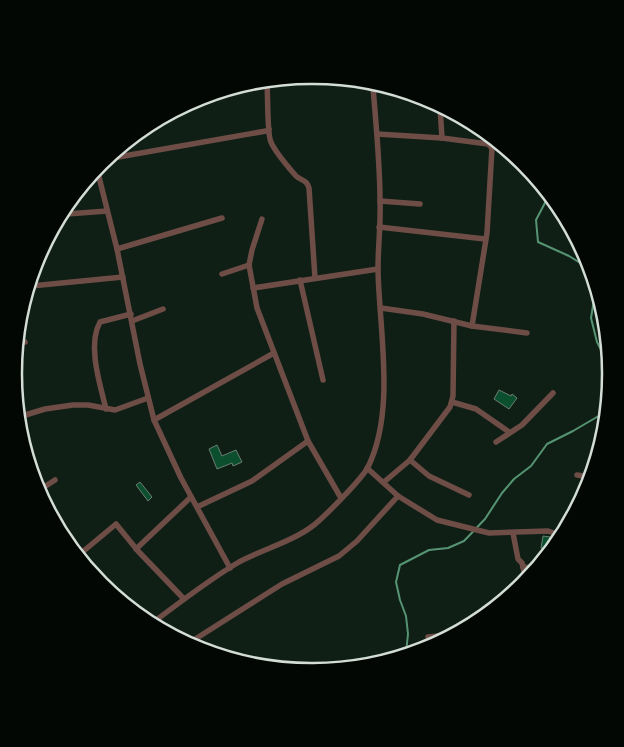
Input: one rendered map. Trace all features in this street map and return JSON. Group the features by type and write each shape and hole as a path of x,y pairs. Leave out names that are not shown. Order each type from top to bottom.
{"street":[{"path":"267,88 268,136 271,144 297,176 308,183 310,188 315,278"},
{"path":"159,619 230,568 314,525 367,468 375,448 383,411 384,372 378,269 380,201 373,91"},
{"path":"440,114 442,138"},
{"path":"120,157 269,129"},
{"path":"377,134 442,138 488,144 492,148 485,239 472,326"},
{"path":"99,178 117,249 154,420 191,497 230,568"},
{"path":"380,201 420,204"},
{"path":"71,214 107,211"},
{"path":"117,249 222,218"},
{"path":"262,219 249,265 257,308 308,440 340,498"},
{"path":"379,226 485,239"},
{"path":"222,274 249,265"},
{"path":"253,288 378,269"},
{"path":"36,286 123,278"},
{"path":"300,280 323,380"},
{"path":"381,308 423,314 472,326 527,334"},
{"path":"132,321 163,309"},
{"path":"106,409 94,355 97,328 100,322 131,314"},
{"path":"384,482 410,460 450,407 452,402 454,321"},
{"path":"154,420 274,353"},
{"path":"496,442 522,425 553,393"},
{"path":"26,415 45,409 73,405 88,405 115,410 148,398"},
{"path":"452,402 476,409 509,432"},
{"path":"197,507 252,481 308,440"},
{"path":"410,460 429,476 469,495"},
{"path":"367,468 398,496 437,520 489,533 548,531 554,533"},
{"path":"577,475 582,476"},
{"path":"46,485 54,480"},
{"path":"196,639 282,584 339,556 357,541 398,496"},
{"path":"136,549 191,497"},
{"path":"83,551 116,524 136,549 184,600"},
{"path":"513,533 518,559 522,562 524,571"},
{"path":"428,637 433,637"}],"building":[{"path":"499,390 511,396 512,394 517,398 509,409 494,399"},
{"path":"217,445 222,456 236,450 242,462 233,466 232,463 217,469 209,449"},
{"path":"140,482 152,497 148,501 136,485"},
{"path":"543,536 550,537 543,548 541,548"}],"waterway":[{"path":"545,202 536,220 538,242 579,262"},
{"path":"593,305 591,318 600,348"},
{"path":"407,647 408,634 406,616 396,582 400,565 429,550 448,548 464,541 485,519 502,493 514,479 531,466 547,444 598,416"}]}
